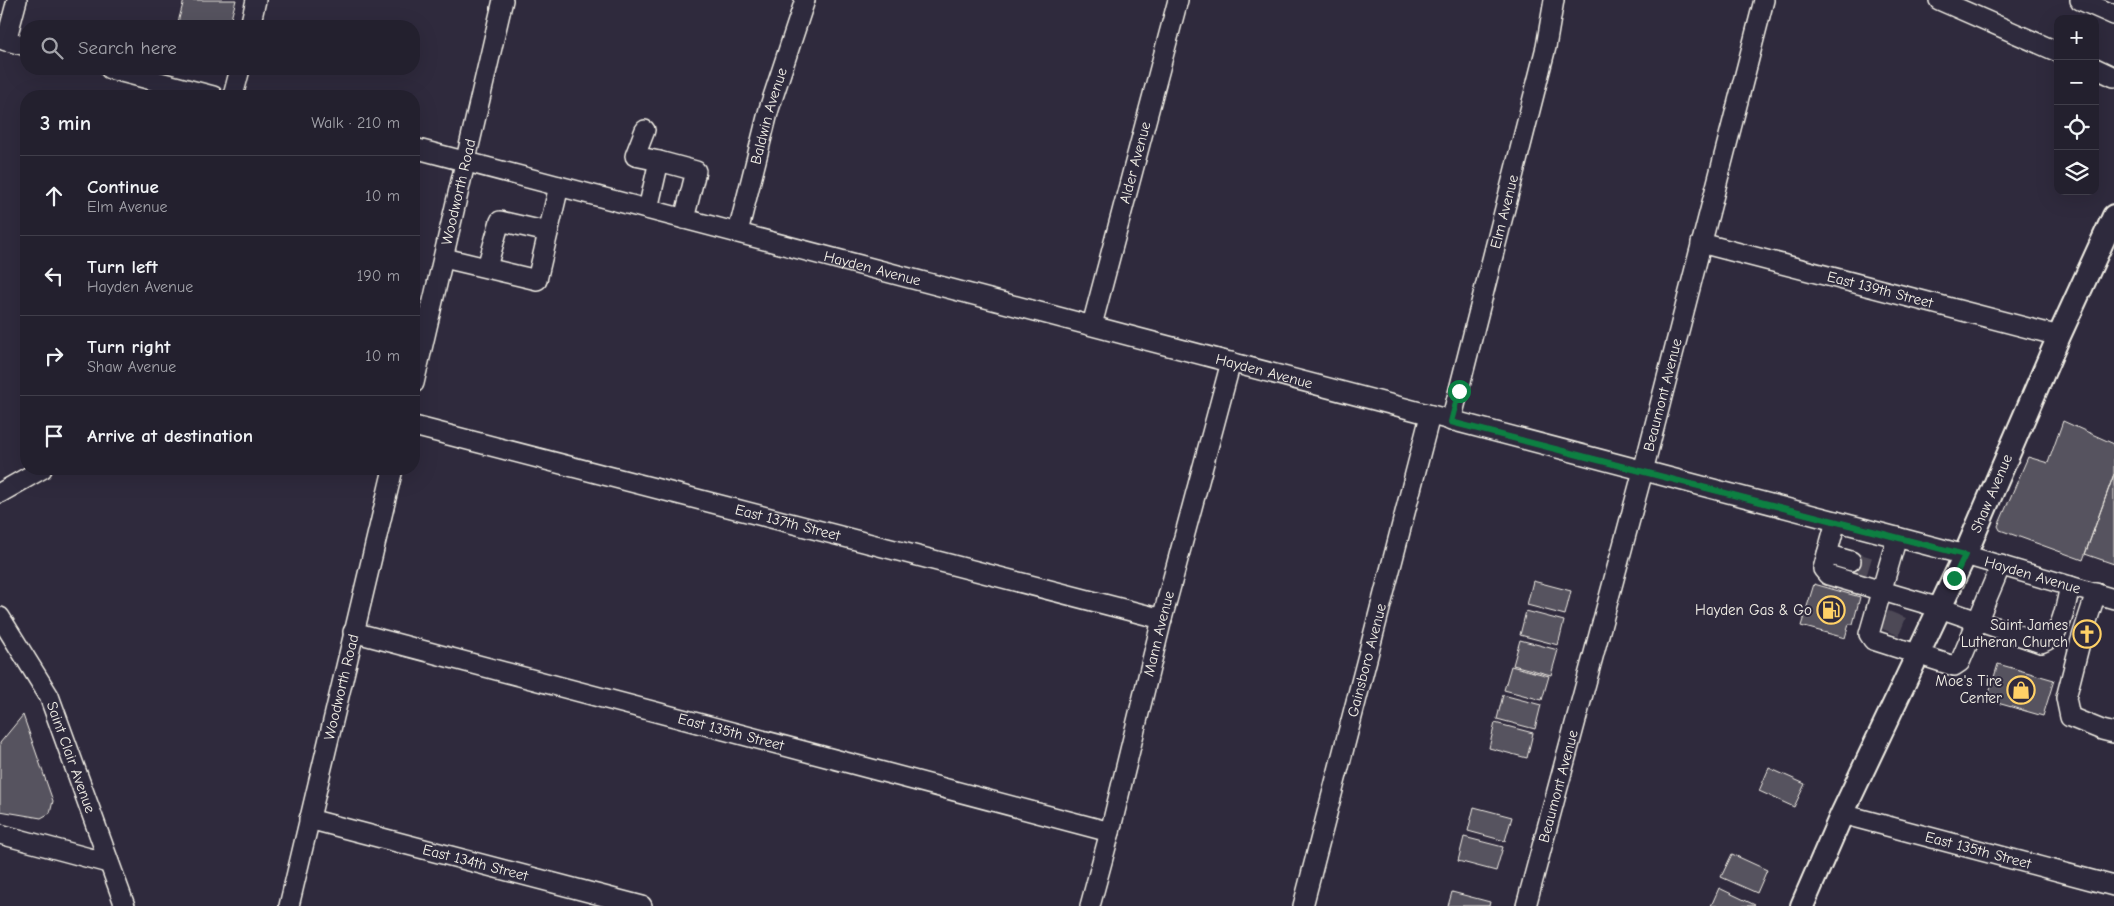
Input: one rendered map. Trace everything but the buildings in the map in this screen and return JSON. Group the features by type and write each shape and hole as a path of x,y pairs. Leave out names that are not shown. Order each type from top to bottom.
{"main road":[{"name":"Shaw Avenue","path":"1802,906 1842,814 1965,555 2059,336 2114,216"}],"street":[{"path":"17,0 3,40 20,44"},
{"path":"251,20 256,0"},
{"name":"Woodworth Road","path":"420,358 503,0"},
{"name":"Baldwin Avenue","path":"738,232 769,109 805,0"},
{"name":"Alder Avenue","path":"1092,325 1178,0"},
{"name":"Elm Avenue","path":"1451,422 1546,47 1554,0"},
{"name":"Beaumont Avenue","path":"1526,906 1643,471 1764,0"},
{"path":"1939,0 2054,50"},
{"path":"2080,0 2114,15"},
{"path":"2099,70 2114,77"},
{"path":"133,75 190,90"},
{"path":"235,90 238,75"},
{"path":"645,130 635,156 696,171 684,219"},
{"name":"Hayden Avenue","path":"420,149 1092,325 1451,422 1965,555 2114,598"},
{"path":"648,210 659,162"},
{"path":"444,258 537,280 559,186"},
{"path":"487,268 500,221 548,232"},
{"name":"East 139th Street","path":"1701,243 2059,336"},
{"name":"Mann Avenue","path":"1090,906 1162,619 1231,362"},
{"name":"Gainsboro Avenue","path":"1303,906 1430,416"},
{"name":"East 137th Street","path":"420,428 1162,619"},
{"path":"0,493 32,475"},
{"name":"Woodworth Road","path":"289,906 392,475"},
{"path":"1836,521 1823,569 1828,575 1882,591 1902,602 1940,608 2041,643 2050,640 2060,626 2070,586"},
{"path":"1897,537 1882,570 1882,591 1869,634 1873,640 1887,638 1918,654 1954,666 1960,662 2001,565"},
{"path":"1827,554 1851,561"},
{"path":"2096,593 2080,643 2066,698 2070,717 2114,733"},
{"name":"Saint Clair Avenue","path":"0,617 49,696 125,906"},
{"name":"East 135th Street","path":"353,632 1110,832"},
{"name":"East 135th Street","path":"1842,814 2114,886"},
{"name":"East 134th Street","path":"310,818 642,906"},
{"path":"0,834 108,863"}],"tunnel":[{"path":"1851,561 1877,569"},
{"path":"1890,632 1900,607"}],"place":[{"name":"Hayden Gas & Go","path":"1831,610"},
{"name":"Saint James Lutheran Church","path":"2087,634"},
{"name":"Moe's Tire Center","path":"2021,690"}],"route":[{"path":"1459,391 1451,422 1965,555 1954,578"}]}
